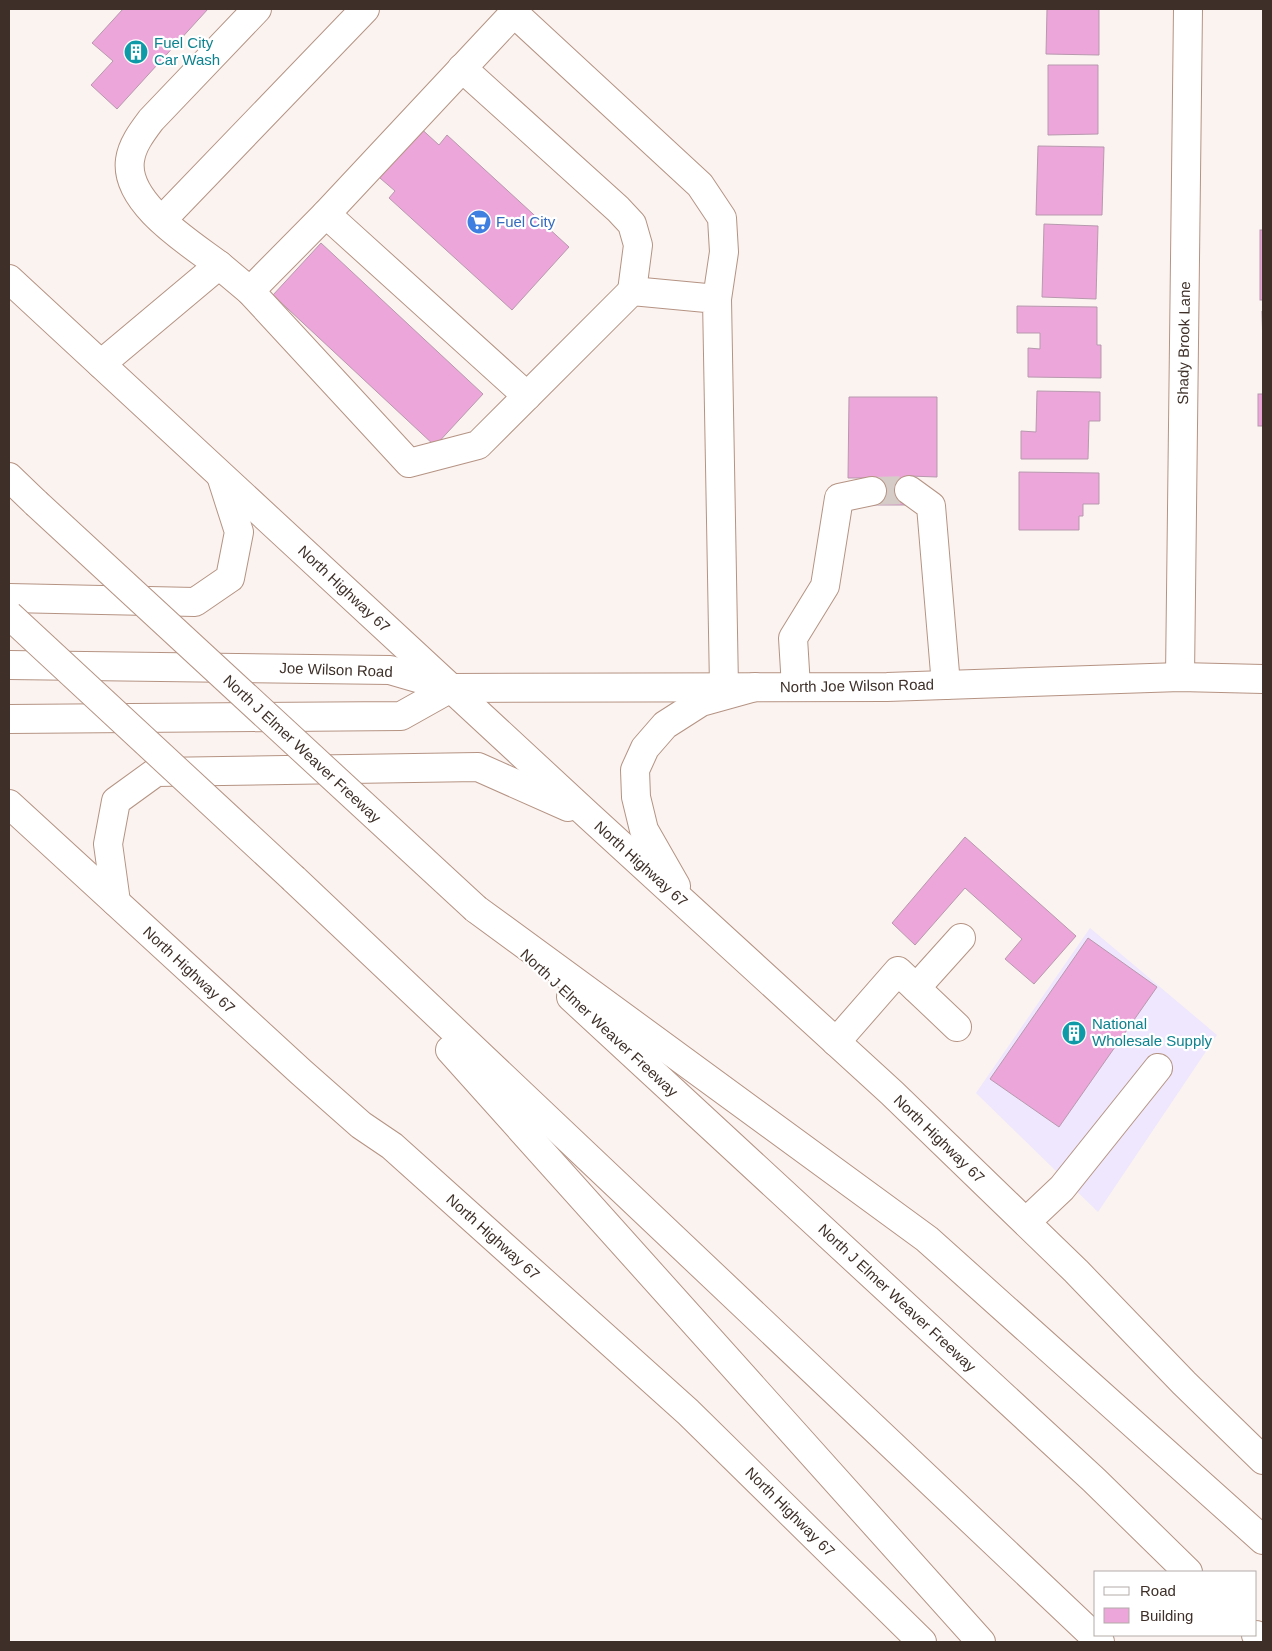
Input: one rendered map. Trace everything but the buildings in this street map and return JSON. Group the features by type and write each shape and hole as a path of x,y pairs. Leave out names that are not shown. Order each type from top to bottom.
{"main road":[{"path":"257,9 151,120 137,139 130,161 131,180 144,203 162,220 250,291 409,463 478,445 632,291 638,245 632,224 618,209 462,68"},
{"path":"162,220 365,9"},
{"name":"Shady Brook Lane","path":"1180,677 1188,9"},
{"path":"250,291 326,214 462,68 512,11 700,185 722,218 724,252 717,299 724,688"},
{"path":"326,214 527,396"},
{"path":"101,364 220,265"},
{"name":"North Highway 67","path":"9,279 588,815 892,1093 1076,1271 1184,1383 1263,1460"},
{"path":"632,291 717,299"},
{"path":"9,598 195,602 230,578 239,532 221,476"},
{"name":"North J Elmer Weaver Freeway","path":"9,477 1094,1480 1187,1571"},
{"path":"910,490 931,506 946,685"},
{"path":"796,687 793,638 826,586 839,498 872,491"},
{"path":"9,615 294,880 1100,1642"},
{"name":"Joe Wilson Road","path":"9,665 390,670 451,688"},
{"name":"North Joe Wilson Road","path":"451,688 724,688 946,685 1180,677 1263,679"},
{"path":"688,907 644,830 636,797 635,770 645,748 665,725 701,702 755,687"},
{"path":"9,719 401,716 451,688"},
{"path":"116,902 108,844 116,801 156,772 478,767 588,815"},
{"name":"North Highway 67","path":"9,804 301,1072 361,1124 392,1146 688,1412 922,1642"},
{"path":"294,880 521,1128 981,1642"},
{"path":"476,909 927,1239 1263,1540"},
{"path":"916,988 962,938"},
{"path":"836,1042 898,971 957,1027"},
{"path":"1026,1222 1062,1188 1158,1068"}],"shaded area":[{"path":"1090,928 1217,1035 1098,1212 976,1093"}],"tunnel":[{"path":"872,491 909,490"}],"place":[{"name":"Fuel City Car Wash","path":"136,52"},
{"name":"Fuel City","path":"479,222"},
{"name":"National Wholesale Supply","path":"1074,1033"}]}
